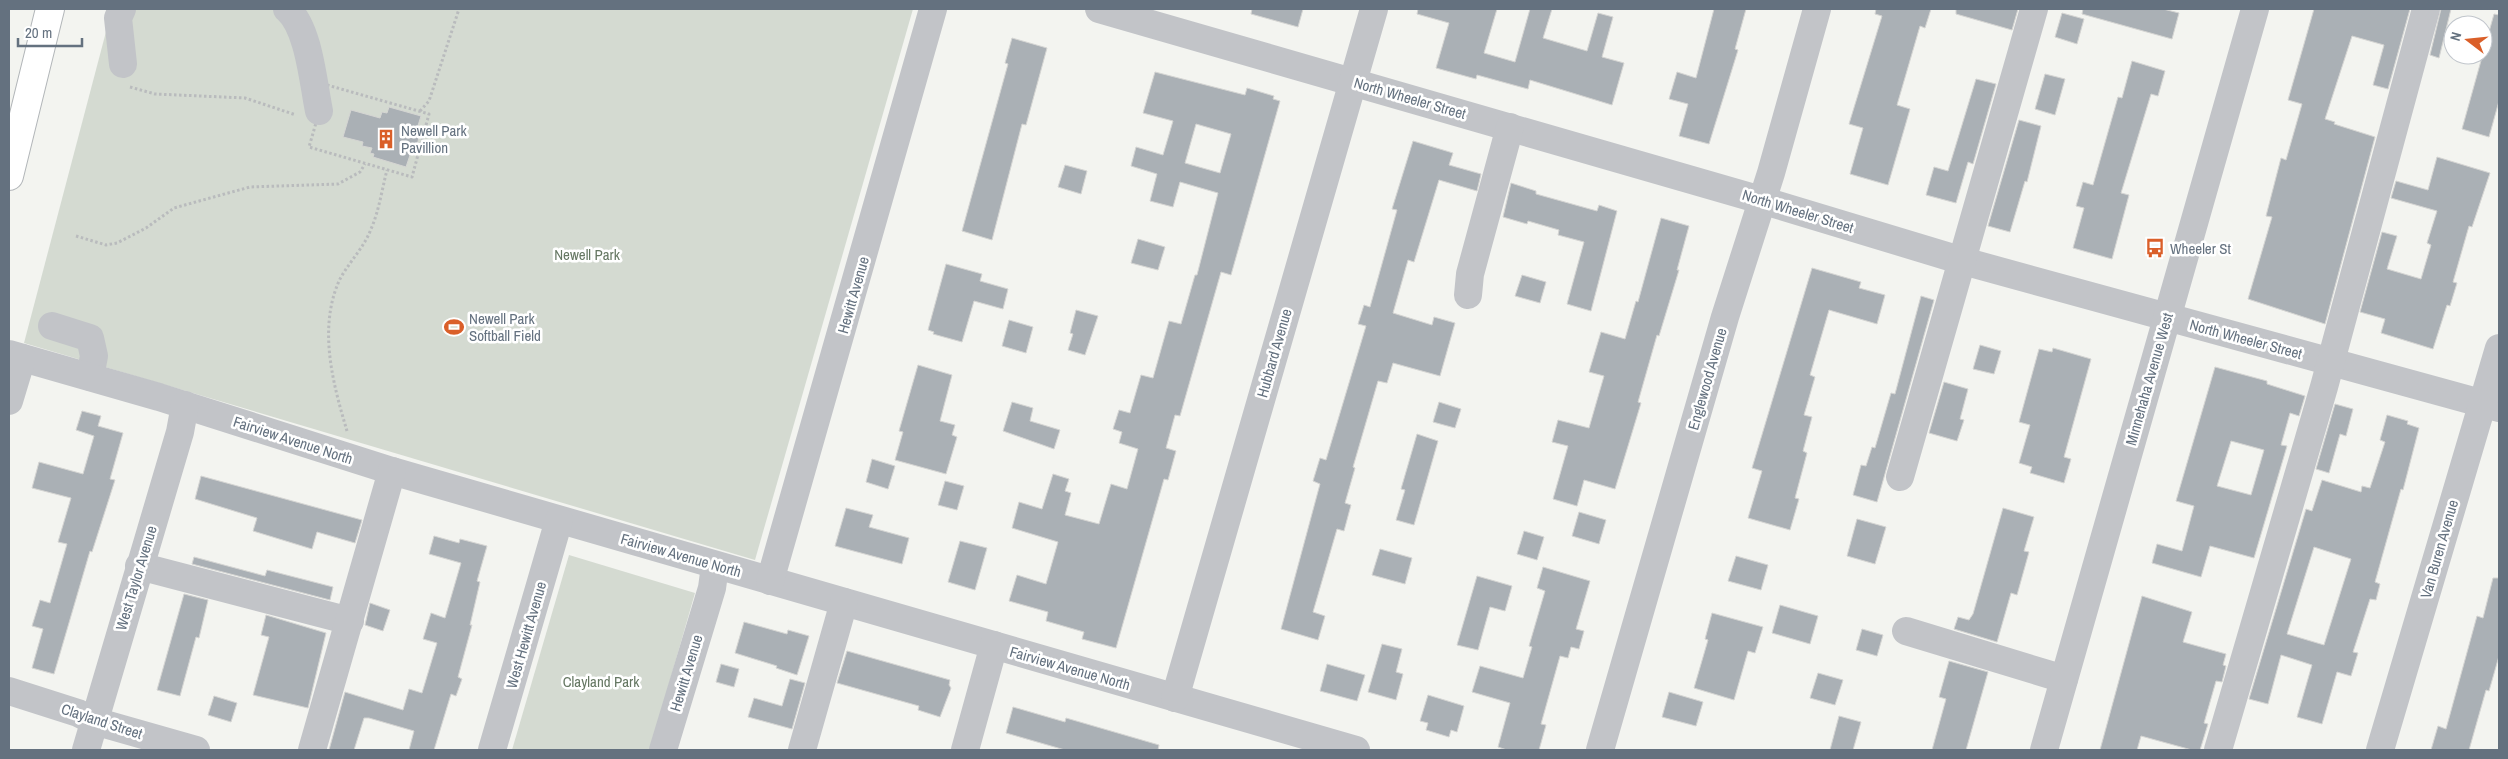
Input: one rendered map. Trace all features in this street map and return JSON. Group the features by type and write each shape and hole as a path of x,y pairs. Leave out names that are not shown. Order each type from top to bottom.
{"main road":[{"path":"9,176 50,9"}],"street":[{"path":"122,9 118,18 125,75"},
{"path":"287,9 295,16 301,28 311,118"},
{"name":"Hewitt Avenue","path":"770,581 933,9"},
{"name":"North Wheeler Street","path":"1099,9 1761,200 1963,261 2491,405"},
{"name":"Hubbard Avenue","path":"1175,698 1374,9"},
{"name":"Englewood Avenue","path":"1600,750 1770,173 1816,9"},
{"path":"1900,477 2034,9"},
{"name":"Minnehaha Avenue West","path":"2044,750 2255,9"},
{"path":"2218,750 2330,362 2426,9"},
{"path":"1468,295 1470,274 1510,127"},
{"path":"52,326 90,338 94,356 90,377"},
{"name":"Van Buren Avenue","path":"2380,750 2491,405 2499,348"},
{"path":"9,401 15,356"},
{"name":"Fairview Avenue North","path":"15,356 185,405 392,471 715,566 1356,750"},
{"name":"West Taylor Avenue","path":"86,750 180,432 185,405"},
{"path":"312,750 392,471"},
{"name":"West Hewitt Avenue","path":"492,750 560,520"},
{"path":"139,566 350,621"},
{"name":"Hewitt Avenue","path":"663,750 712,588 715,566"},
{"path":"802,750 844,602"},
{"path":"1906,631 2064,679"},
{"path":"965,750 994,645"},
{"name":"Clayland Street","path":"9,691 78,713 94,721 196,750"}],"path":[{"path":"420,111 429,101 459,9"},
{"path":"125,75 155,94 245,98 311,118"},
{"path":"327,84 429,114 412,178 309,147 311,118 327,84"},
{"path":"76,236 106,245 117,244 146,228 174,208 250,187 338,184 360,172 364,164"},
{"path":"347,431 336,392 331,363 328,333 332,305 339,282 371,230 387,170"}],"green space":[{"name":"Newell Park","path":"112,9 913,9 755,560 24,343"},
{"name":"Clayland Park","path":"569,555 695,593 650,750 512,750"}],"building":[{"path":"1252,9 1303,9 1298,27 1251,14"},
{"path":"1418,9 1497,9 1484,53 1515,62 1530,9 1552,9 1543,38 1587,51 1598,13 1613,17 1602,57 1624,63 1612,105 1530,80 1528,89 1477,75 1476,79 1436,68 1449,23 1417,14"},
{"path":"1714,9 1746,9 1735,49 1738,50 1709,144 1679,136 1688,104 1669,99 1677,72 1696,78"},
{"path":"1876,9 1931,9 1925,28 1920,26 1897,105 1910,109 1888,185 1850,174 1863,128 1849,124 1882,16 1875,14"},
{"path":"1956,9 2018,9 2012,30 1956,14"},
{"path":"2083,9 2163,9 2179,13 2172,39 2082,14"},
{"path":"2314,9 2410,9 2388,89 2373,85 2384,45 2352,36 2325,119 2335,122 2334,124 2375,137 2325,324 2248,299 2272,217 2266,216 2281,158 2286,160 2302,104 2288,100"},
{"path":"2441,9 2451,9 2450,15 2443,15 2443,42 2439,58 2430,55"},
{"path":"2062,13 2084,19 2077,44 2055,37"},
{"path":"2494,14 2499,15 2499,101 2489,137 2462,129 2480,65 2493,65"},
{"path":"1012,38 1047,48 1026,125 1022,124 992,240 962,231 1008,64 1005,63"},
{"path":"2132,61 2165,71 2158,96 2151,94 2121,193 2129,195 2112,259 2073,248 2084,208 2076,206 2083,182 2093,185 2118,97 2122,98"},
{"path":"1155,72 1245,95 1247,88 1274,96 1273,99 1280,101 1231,275 1221,272 1180,416 1175,415 1166,448 1176,451 1168,480 1164,479 1116,648 1082,639 1084,632 1046,621 1048,612 1009,601 1017,575 1046,584 1058,542 1012,528 1019,502 1042,509 1053,474 1069,479 1065,491 1071,493 1065,515 1099,524 1111,484 1127,489 1138,449 1119,443 1122,432 1113,429 1119,410 1130,413 1141,375 1153,378 1169,321 1181,324 1195,275 1197,275 1218,193 1180,182 1173,207 1150,201 1157,174 1131,166 1136,147 1163,155 1173,121 1143,113","holes":["1196,124 1231,134 1220,173 1185,163"]},
{"path":"2045,74 2065,79 2055,115 2035,109"},
{"path":"1976,79 1996,84 1973,164 1968,162 1956,203 1926,195 1934,167 1948,171"},
{"name":"Newell Park Pavillion","path":"389,107 421,116 416,132 420,133 415,154 411,152 406,167 373,157 374,154 370,153 372,148 362,146 363,142 343,137 351,110 380,118 382,112 387,113"},
{"path":"2019,120 2041,126 2027,182 2025,181 2010,232 1988,226"},
{"path":"1413,141 1453,153 1449,165 1481,174 1477,191 1439,180 1414,262 1408,260 1393,313 1432,325 1434,317 1455,323 1440,376 1393,363 1387,383 1378,381 1353,467 1355,468 1345,503 1351,505 1344,531 1337,529 1313,612 1325,616 1318,640 1281,629 1320,484 1313,481 1320,458 1326,460 1366,326 1358,324 1364,305 1370,307 1397,210 1392,209"},
{"path":"2437,157 2490,173 2472,227 2469,226 2453,282 2457,283 2450,306 2447,305 2433,349 2381,333 2385,319 2360,312 2382,232 2397,236 2387,269 2421,279 2431,245 2427,243 2437,211 2391,198 2396,181 2428,190"},
{"path":"1065,165 1087,171 1081,194 1058,187"},
{"path":"1511,183 1536,191 1536,194 1597,211 1599,205 1617,211 1591,311 1567,304 1584,242 1558,235 1559,230 1528,221 1527,224 1503,217"},
{"path":"1661,218 1689,226 1677,270 1679,270 1659,336 1657,335 1638,402 1641,403 1615,489 1584,480 1577,506 1553,499 1568,446 1552,442 1558,420 1589,428 1604,376 1589,372 1601,332 1625,339 1636,301 1638,302"},
{"path":"1138,239 1165,247 1158,270 1131,263"},
{"path":"946,264 982,274 980,281 1008,289 1003,309 974,301 962,342 933,334 934,332 928,330"},
{"path":"1812,268 1861,282 1859,288 1885,295 1877,324 1829,310 1810,375 1815,377 1804,415 1812,417 1803,451 1807,453 1795,498 1799,499 1790,530 1748,518 1762,471 1752,468"},
{"path":"1522,275 1546,282 1540,303 1515,296"},
{"path":"1921,296 1934,300 1877,502 1853,495 1861,465 1866,466 1872,447 1875,448 1891,393 1895,394"},
{"path":"1076,310 1098,316 1085,355 1068,350 1073,334 1070,333"},
{"path":"1009,320 1033,327 1026,353 1002,346"},
{"path":"1980,345 2001,351 1994,374 1973,369"},
{"path":"2053,348 2091,359 2064,457 2071,459 2064,483 2030,473 2032,467 2019,463 2030,425 2019,422 2039,349 2052,352"},
{"path":"918,365 952,375 940,421 955,425 952,435 957,437 946,474 895,460 903,432 899,431"},
{"path":"2215,367 2267,381 2267,384 2305,396 2299,416 2290,413 2281,445 2287,446 2254,558 2210,546 2201,577 2152,563 2157,544 2182,551 2194,506 2176,501","holes":["2231,441 2264,450 2251,495 2217,486"]},
{"path":"1944,382 1968,389 1960,419 1964,420 1957,441 1929,433"},
{"path":"1012,402 1033,408 1030,421 1060,430 1054,449 1003,431"},
{"path":"1439,402 1461,409 1455,428 1433,422"},
{"path":"2335,404 2353,409 2346,436 2340,434 2329,473 2316,469"},
{"path":"82,411 101,416 98,426 123,433 110,479 115,480 92,552 90,551 54,674 32,668 43,629 32,626 40,600 50,603 67,544 58,542 71,498 32,488 39,462 83,474 94,436 76,430"},
{"path":"2387,415 2408,421 2407,424 2419,428 2403,490 2401,489 2375,582 2380,584 2376,600 2370,599 2353,652 2358,653 2351,676 2337,672 2322,724 2297,717 2312,665 2281,655 2268,704 2249,699 2306,509 2312,511 2322,480 2361,492 2362,486 2370,488 2385,442 2380,440","holes":["2314,547 2351,559 2324,645 2287,634"]},
{"path":"1417,434 1438,441 1414,525 1396,520 1405,490 1401,489"},
{"path":"872,459 895,466 888,489 866,482"},
{"path":"201,476 362,520 355,543 317,532 312,549 253,531 257,518 195,499"},
{"path":"945,481 964,486 957,510 938,505"},
{"path":"846,508 873,515 869,527 909,538 902,564 835,546"},
{"path":"2003,508 2034,517 2024,551 2029,552 2017,595 2011,593 1997,642 1954,629 1958,617 1969,620 1973,614"},
{"path":"1579,512 1606,520 1599,544 1572,536"},
{"path":"1857,519 1886,527 1875,564 1847,556"},
{"path":"1524,531 1544,537 1537,560 1517,554"},
{"path":"434,536 459,543 460,539 487,546 477,581 480,582 470,625 472,625 458,677 462,679 456,696 451,694 434,750 409,750 414,731 364,718 354,750 329,750 345,692 403,710 409,689 422,693 437,643 423,639 431,613 445,618 461,563 429,554"},
{"path":"960,541 987,548 975,590 948,582"},
{"path":"1380,549 1412,558 1405,584 1372,575"},
{"path":"1736,556 1768,565 1761,590 1728,581"},
{"path":"194,557 265,576 267,570 333,587 330,600 192,564"},
{"path":"1543,567 1590,581 1576,629 1584,631 1579,649 1571,647 1568,658 1560,656 1541,724 1546,725 1539,750 1507,750 1498,747 1510,703 1472,692 1480,666 1523,678 1532,647 1529,646 1545,591 1537,588"},
{"path":"1477,576 1512,586 1505,611 1490,607 1478,650 1457,645"},
{"path":"2493,578 2499,578 2499,656 2489,691 2486,690 2469,750 2431,750 2438,726 2446,729 2477,616 2483,618"},
{"path":"184,594 208,600 199,638 196,637 180,696 157,690"},
{"path":"2142,596 2192,612 2183,642 2226,654 2223,665 2226,666 2222,682 2216,681 2204,723 2208,724 2200,750 2192,750 2141,736 2137,750 2100,750"},
{"path":"370,603 390,610 383,631 365,625"},
{"path":"1780,605 1818,616 1810,644 1772,633"},
{"path":"1712,613 1763,627 1755,653 1748,651 1734,700 1694,688 1708,640 1705,639"},
{"path":"266,615 326,633 308,708 253,695 269,637 261,635"},
{"path":"744,622 787,634 788,630 809,636 797,675 776,668 777,666 735,653"},
{"path":"1862,629 1883,635 1877,656 1856,650"},
{"path":"1382,644 1402,649 1396,672 1403,674 1396,700 1368,692"},
{"path":"847,651 950,680 949,685 951,688 940,717 918,710 919,706 837,683"},
{"path":"1949,661 1988,672 1966,750 1932,750 1946,699 1939,697"},
{"path":"721,664 739,669 734,687 716,682"},
{"path":"1327,664 1365,675 1357,701 1320,691"},
{"path":"1818,673 1843,680 1835,705 1810,698"},
{"path":"790,679 805,683 792,729 748,717 754,698 782,706"},
{"path":"1669,692 1703,702 1696,726 1662,717"},
{"path":"1428,695 1464,706 1457,732 1451,730 1449,737 1426,730 1428,723 1420,721"},
{"path":"214,696 237,703 231,722 208,715"},
{"path":"1013,707 1065,722 1066,718 1159,745 1158,750 1065,750 1006,733"},
{"path":"1839,716 1861,722 1853,750 1830,750"}],"place":[{"name":"Newell Park Pavillion","path":"386,139"},
{"name":"Wheeler St","path":"2155,248"},
{"name":"Newell Park Softball Field","path":"454,327"}]}
